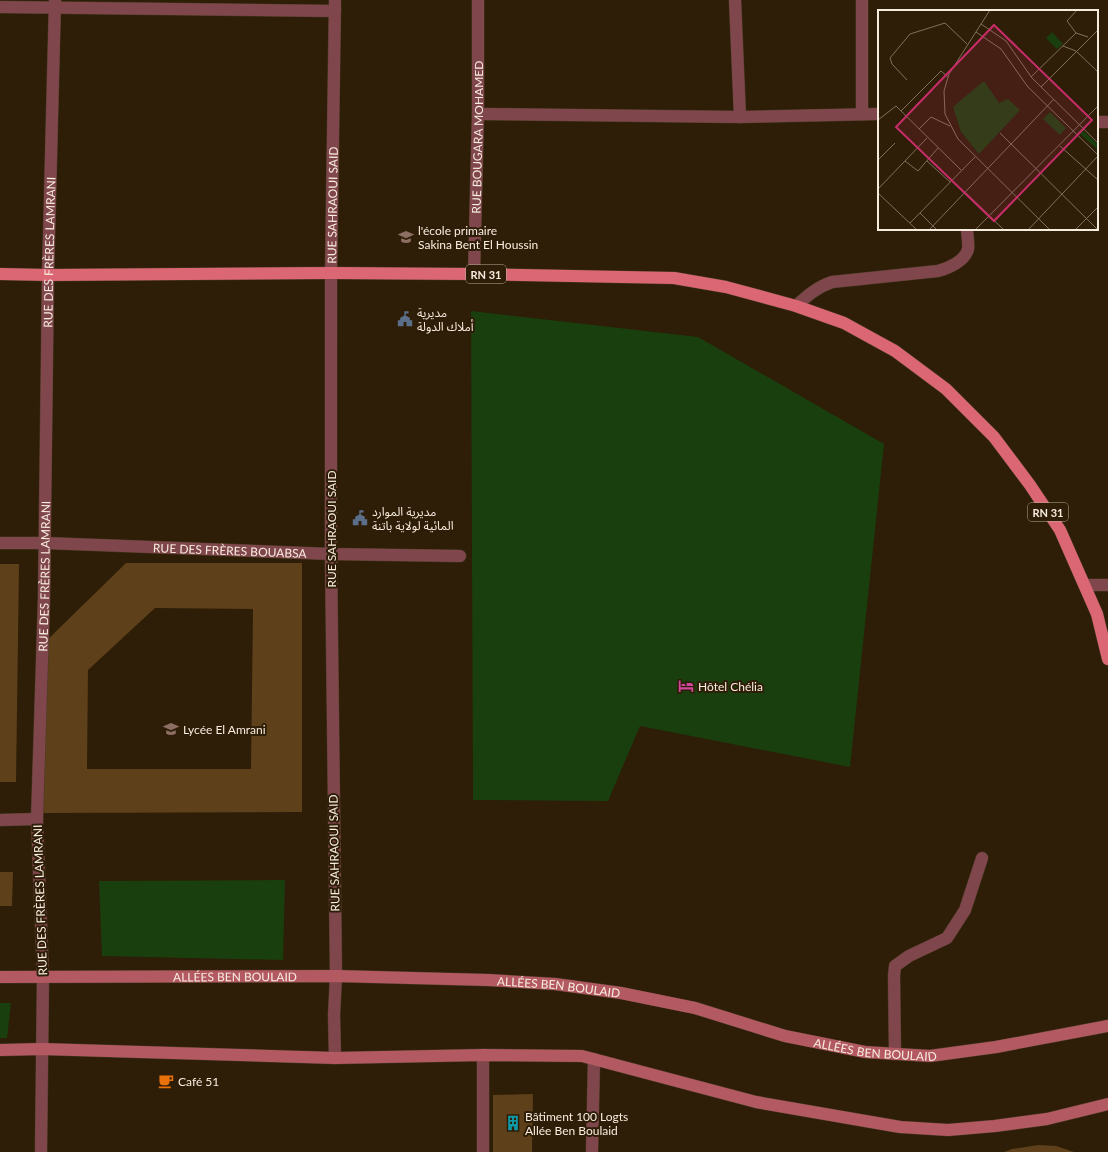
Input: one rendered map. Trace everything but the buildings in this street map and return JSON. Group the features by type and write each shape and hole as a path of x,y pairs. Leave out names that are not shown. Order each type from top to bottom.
{"main road":[{"name":"RN 31","path":"0,274 331,273 674,278 726,287 796,306 844,323 888,348 946,389 994,437 1030,485 1060,530 1098,614 1108,660"},
{"name":"ALLÉES BEN BOULAID","path":"0,977 336,976 488,980 555,984 621,993 695,1008 784,1036 865,1052 930,1056 996,1047 1108,1026"},
{"path":"0,1050 42,1049 335,1058 483,1055 582,1056 756,1102 900,1127 948,1130 995,1126 1047,1119 1108,1104"}],"street":[{"name":"RUE BOUGARA MOHAMED","path":"474,274 478,114 478,0"},
{"path":"735,0 740,117"},
{"path":"862,0 862,114"},
{"path":"0,7 55,3 335,6"},
{"name":"RUE DES FRÈRES LAMRANI","path":"40,1152 43,976 37,819 45,543 48,275 55,3"},
{"name":"RUE SAHRAOUI SAID","path":"335,6 331,273 330,554 336,976 334,1015 335,1058"},
{"path":"478,114 740,117 878,114"},
{"path":"796,306 814,290 822,285 832,282 938,271 949,268 960,260 968,249 967,230"},
{"name":"RUE DES FRÈRES BOUABSA","path":"0,543 45,543 330,554 460,556"},
{"path":"1086,585 1108,585"},
{"path":"0,820 37,819"},
{"path":"895,1054 895,966 909,956 947,938 955,928 965,910 982,858"},
{"path":"483,1055 483,1152"},
{"path":"592,1152 594,1060"}],"green space":[{"path":"471,311 698,337 884,444 850,767 640,726 608,801 473,800"},
{"path":"285,880 283,960 102,956 99,881"},
{"path":"0,1003 11,1003 7,1038 0,1038"}],"place":[{"name":"l'école primaire Sakina Bent El Houssin","path":"406,237"},
{"name":"مديرية أملاك الدولة","path":"405,319"},
{"name":"مديرية الموارد المائية لولاية باتنة","path":"360,518"},
{"name":"Hôtel Chélia","path":"686,686"},
{"name":"Lycée El Amrani","path":"171,729"},
{"name":"Café 51","path":"166,1081"},
{"name":"Bâtiment 100 Logts Allée Ben Boulaid","path":"513,1123"}]}
